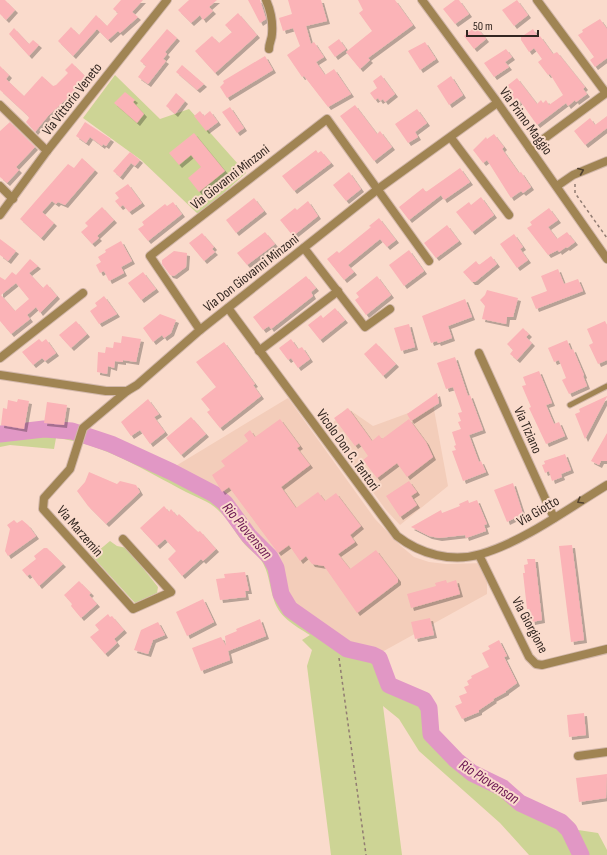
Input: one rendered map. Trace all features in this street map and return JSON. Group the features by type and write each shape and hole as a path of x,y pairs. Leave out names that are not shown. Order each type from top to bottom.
{"street":[{"name":"Via Vittorio Veneto","path":"0,216 47,152 167,0"},
{"path":"266,0 273,18 273,34 269,43 269,49"},
{"name":"Via Primo Maggio","path":"422,0 530,149 607,259"},
{"path":"530,149 606,93 537,0"},
{"name":"Via Don Giovanni Minzoni","path":"127,391 137,385 200,330 378,190 497,103"},
{"path":"0,105 47,152"},
{"name":"Via Giovanni Minzoni","path":"200,330 150,256 327,119 378,190"},
{"path":"451,138 509,215"},
{"path":"556,186 573,174 607,161"},
{"path":"0,186 12,198"},
{"path":"378,190 429,261"},
{"path":"304,248 365,327 390,309"},
{"path":"259,351 338,292"},
{"path":"0,358 83,293"},
{"name":"Vicolo Don C. Tentori","path":"228,308 397,536 416,549 440,556 479,555"},
{"name":"Via Tiziano","path":"479,353 554,518"},
{"path":"0,375 106,391 127,391"},
{"name":"Via Marzemin","path":"123,540 170,592 133,609 43,509 44,498 70,469 83,428 127,391"},
{"name":"Via Giotto","path":"479,555 496,548 554,518 607,485"},
{"name":"Via Giorgione","path":"479,555 530,657 536,664 542,665 607,649"},
{"path":"578,756 607,752"}],"lane":[{"path":"570,405 607,386"}],"path":[{"path":"578,181 574,186 575,193 607,238"},
{"path":"339,658 366,855"}],"shaded area":[{"path":"288,398 375,519 401,546 414,557 429,562 446,564 487,563 487,594 382,652 348,642 294,605 288,592 282,565 274,552 255,532 240,511 174,467"},
{"path":"433,404 448,486 400,525 386,510 327,429 347,408 373,426"}],"green space":[{"path":"115,75 160,119 189,109 246,173 199,215 141,160 83,118"},
{"path":"40,422 72,424 112,437 217,489 231,499 255,532 274,552 282,565 288,592 294,605 348,642 374,648 383,653 389,663 393,680 402,685 424,692 433,700 437,719 437,732 460,755 474,766 496,776 534,803 565,815 574,823 578,830 598,833 607,850 607,855 529,855 500,823 419,751 399,719 383,706 402,855 331,855 307,666 312,650 302,640 310,635 287,620 275,604 266,569 261,560 244,544 226,518 213,506 204,500 107,452 73,441 56,438 54,449 10,445 0,447 0,426"},
{"path":"110,541 117,546 127,548 158,587 157,593 135,603 92,556"}],"building":[{"path":"0,0 5,0 15,10 6,20 0,14"},
{"path":"121,0 143,0 132,12 138,17 120,33 118,31 108,40 97,29 73,56 58,41 71,27 79,35 96,15 107,26 118,13 113,9"},
{"path":"189,0 217,0 209,7 213,11 203,20 200,15 191,23 178,10"},
{"path":"248,0 260,0 266,19 260,23"},
{"path":"288,0 321,0 327,21 306,26 311,44 314,42 324,57 316,62 325,75 334,69 351,94 328,107 304,76 302,77 287,55 300,46 293,28 283,31 279,18 292,14"},
{"path":"358,0 395,0 413,25 368,58 370,60 360,69 346,52 372,31 359,13 363,10"},
{"path":"455,0 459,0 469,14 455,24 443,9"},
{"path":"517,0 528,15 514,26 502,10"},
{"path":"238,13 257,35 215,73 195,51 212,36 219,43 232,32 225,25"},
{"path":"600,19 607,29 607,58 595,67 590,60 594,57 578,35 583,32 582,30"},
{"path":"476,26 486,39 474,49 464,36"},
{"path":"14,28 29,44 33,40 39,45 29,56 9,34"},
{"path":"167,29 177,38 165,52 167,54 163,59 166,61 148,84 138,77 146,66 140,61"},
{"path":"533,29 553,54 557,52 585,87 583,89 587,94 576,102 575,100 568,106 566,103 537,125 520,101 515,105 503,89 517,78 537,104 541,100 543,103 546,100 549,105 563,95 550,74 548,75 538,62 542,59 534,48 529,52 521,40 521,37"},
{"path":"339,39 346,49 335,57 328,47"},
{"path":"425,42 436,59 420,70 408,51"},
{"path":"506,49 512,57 505,62 509,67 494,77 484,63"},
{"path":"265,56 273,70 227,98 220,87 224,83 223,81"},
{"path":"72,63 88,79 48,116 35,132 26,122 29,118 28,116 0,90 0,66 9,75 6,79 24,96 42,76 53,86 56,85 68,73 65,70"},
{"path":"182,65 204,84 197,90 176,72"},
{"path":"381,75 395,94 385,102 383,99 380,101 378,98 375,100 370,93 377,88 373,81"},
{"path":"451,76 463,95 449,105 437,86"},
{"path":"125,92 135,100 133,102 144,114 137,123 114,103"},
{"path":"176,93 185,101 175,114 166,106"},
{"path":"355,105 377,134 380,131 392,147 374,161 340,116"},
{"path":"230,107 244,128 237,133 222,112"},
{"path":"417,109 427,123 415,132 418,137 408,143 395,124"},
{"path":"200,111 204,116 210,111 218,122 206,131 194,116"},
{"path":"607,116 607,128 585,145 574,131 590,118 595,125"},
{"path":"10,122 35,147 16,167 19,170 7,183 0,177 0,131"},
{"path":"85,122 111,139 106,146 103,144 102,146 90,137 86,143 76,136"},
{"path":"194,133 225,171 199,192 188,178 201,167 191,155 179,165 169,153"},
{"path":"494,134 504,147 502,149 531,187 523,193 521,191 511,198 487,160 483,163 473,150 486,137 487,139"},
{"path":"316,150 318,153 321,151 331,163 294,191 282,176"},
{"path":"130,152 140,160 135,166 131,163 120,177 113,171"},
{"path":"82,158 95,170 65,205 58,202 56,204 52,201 42,212 54,223 41,238 20,219 68,164 74,168"},
{"path":"460,168 470,182 444,200 441,195 409,220 399,207 423,188 426,192"},
{"path":"349,172 361,189 346,201 333,185"},
{"path":"128,184 142,203 129,212 123,205 120,207 115,201 119,198 115,193"},
{"path":"481,197 494,215 472,232 456,212 469,202 471,205"},
{"path":"254,198 264,211 236,233 226,220"},
{"path":"308,201 318,216 293,236 280,220 295,208 297,210"},
{"path":"173,202 182,214 148,241 138,229 144,225 142,222 165,204 167,206"},
{"path":"102,207 114,220 97,236 99,238 92,244 81,232 88,226 85,223"},
{"path":"549,208 558,220 548,227 557,239 567,232 575,242 559,252 558,250 548,255 527,228 532,225 530,222"},
{"path":"379,218 396,240 387,247 380,239 348,265 354,272 344,280 327,259 337,251 339,253 371,227 369,226"},
{"path":"447,225 459,241 436,258 424,243"},
{"path":"265,232 275,244 247,265 237,253"},
{"path":"202,233 214,247 212,249 215,252 204,261 189,243"},
{"path":"514,234 523,247 520,249 528,260 517,268 500,244"},
{"path":"0,239 16,251 8,261 0,255"},
{"path":"121,241 132,261 121,267 124,273 109,281 104,271 100,273 96,265 101,262 98,257 106,252 105,250"},
{"path":"409,250 424,271 404,286 389,265"},
{"path":"174,251 187,253 186,267 174,276 170,275 162,264 162,260"},
{"path":"491,256 497,264 475,282 472,282 463,272 476,261 479,265"},
{"path":"30,259 38,266 29,273 43,288 47,284 57,296 40,313 36,307 27,315 30,319 11,334 0,321 0,277 5,280 12,272 16,275","holes":["16,283 29,299 15,311 1,295"]},
{"path":"558,269 564,284 578,279 583,291 536,309 531,297 547,291 541,276"},
{"path":"143,272 156,289 141,300 128,283"},
{"path":"306,276 316,288 311,292 313,296 271,329 269,326 263,330 253,317"},
{"path":"377,276 391,295 366,315 355,300 359,297 356,293"},
{"path":"487,290 518,298 513,317 507,317 506,324 482,319 485,306 480,300 485,295"},
{"path":"104,296 117,314 99,324 90,311 97,306 95,303"},
{"path":"465,299 472,317 448,326 452,338 438,343 437,341 431,343 422,316"},
{"path":"335,308 345,320 320,340 308,325 321,315 323,318"},
{"path":"160,314 176,320 171,333 164,338 162,335 153,342 143,328"},
{"path":"76,321 87,334 71,348 59,335"},
{"path":"605,321 607,325 607,360 598,364 589,345 593,343 587,329"},
{"path":"409,324 415,347 401,351 394,328"},
{"path":"523,328 529,334 526,337 532,343 517,360 510,354 513,350 507,344"},
{"path":"122,336 141,339 136,362 123,360 123,362 115,361 114,368 108,366 107,374 97,372 98,352 105,353 106,347 113,348 114,342 121,343"},
{"path":"39,339 42,342 46,339 56,353 45,361 42,358 33,365 22,352"},
{"path":"291,339 298,349 302,347 310,359 298,368 291,358 288,360 279,348"},
{"path":"567,340 571,350 573,349 587,386 569,394 562,380 566,378 559,360 554,362 548,348"},
{"path":"224,342 255,384 253,385 261,396 220,428 207,412 210,410 201,399 216,387 196,362"},
{"path":"376,343 396,364 383,376 364,354"},
{"path":"455,357 468,396 470,395 483,430 469,435 479,462 481,461 486,472 463,481 452,451 456,450 454,446 456,445 452,432 461,429 458,422 461,421 458,413 462,412 453,387 446,389 437,363"},
{"path":"539,371 552,403 546,405 554,424 559,422 565,436 546,444 529,408 531,407 522,386 526,385 523,377"},
{"path":"437,393 439,403 411,421 407,414"},
{"path":"607,396 585,439 575,414 580,412 579,409"},
{"path":"18,399 29,401 24,429 1,425 3,408 7,409 8,400 17,402"},
{"path":"148,399 159,414 154,417 165,432 150,444 140,430 131,436 121,422"},
{"path":"47,402 67,405 64,425 44,423"},
{"path":"348,408 372,441 379,435 382,439 409,419 426,442 433,457 407,477 397,463 377,478 363,460 368,456 359,443 355,446 334,418"},
{"path":"191,417 206,434 181,455 166,438"},
{"path":"280,419 300,446 297,448 310,465 281,487 296,508 318,492 325,501 336,493 361,526 350,535 355,542 338,554 350,569 376,550 398,579 398,582 357,613 324,566 312,564 306,556 300,561 289,545 278,553 229,487 222,492 212,475 225,466 221,461 248,441 244,435 250,430 255,437"},
{"path":"607,433 607,461 601,461 599,465 591,461"},
{"path":"565,454 571,470 561,474 562,477 552,481 549,471 545,473 542,465 545,464 544,461"},
{"path":"89,472 117,484 120,481 136,485 140,492 106,524 88,506 77,491 85,482"},
{"path":"409,481 417,492 411,496 417,505 400,517 386,496"},
{"path":"513,483 523,514 507,522 494,490"},
{"path":"468,500 469,503 477,500 487,524 484,525 486,531 466,538 465,535 439,538 429,536 411,527 441,510 442,513 460,506 459,504"},
{"path":"164,506 169,512 171,509 177,516 179,514 198,532 200,531 216,549 203,561 201,559 182,576 168,559 176,551 165,539 157,546 140,528"},
{"path":"14,520 17,523 22,520 28,525 36,536 8,556 5,551 10,529 7,525"},
{"path":"572,545 584,640 571,642 559,546"},
{"path":"44,548 47,548 63,564 39,586 30,574 27,576 22,570 36,559 34,556"},
{"path":"527,559 535,559 542,620 532,622 530,609 527,609 523,573 525,573 524,565 528,564"},
{"path":"245,572 249,591 245,591 246,597 220,600 216,579 225,578 224,574"},
{"path":"446,580 447,583 456,580 460,594 411,608 407,594 436,586 435,583"},
{"path":"79,581 91,593 89,595 97,604 81,618 64,595"},
{"path":"203,599 214,622 187,636 176,612"},
{"path":"108,614 110,617 112,616 124,630 114,639 117,643 105,654 90,637 99,630 95,625"},
{"path":"430,618 434,635 415,639 411,622"},
{"path":"260,619 266,636 228,651 230,660 201,671 192,648 221,637 226,646 225,636 237,631 236,629"},
{"path":"158,622 165,635 153,640 148,654 134,650 141,630"},
{"path":"499,640 507,656 504,657 517,683 506,692 493,699 494,700 479,710 479,712 462,719 455,706 462,703 459,696 467,693 464,687 469,685 467,681 472,678 471,676 489,667 482,653 490,649 488,646"},
{"path":"584,713 586,735 569,737 567,715"},
{"path":"607,774 606,798 579,802 576,778"}],"waterway":[{"name":"Rio Piovensan","path":"0,434 44,429 72,431 111,444 172,472 214,494 225,503 249,536 270,557 276,568 281,594 290,609 347,649 373,655 379,658 389,685 424,700 429,708 431,734 456,760 472,773 503,788 520,803 561,822 569,830 581,855"}]}
